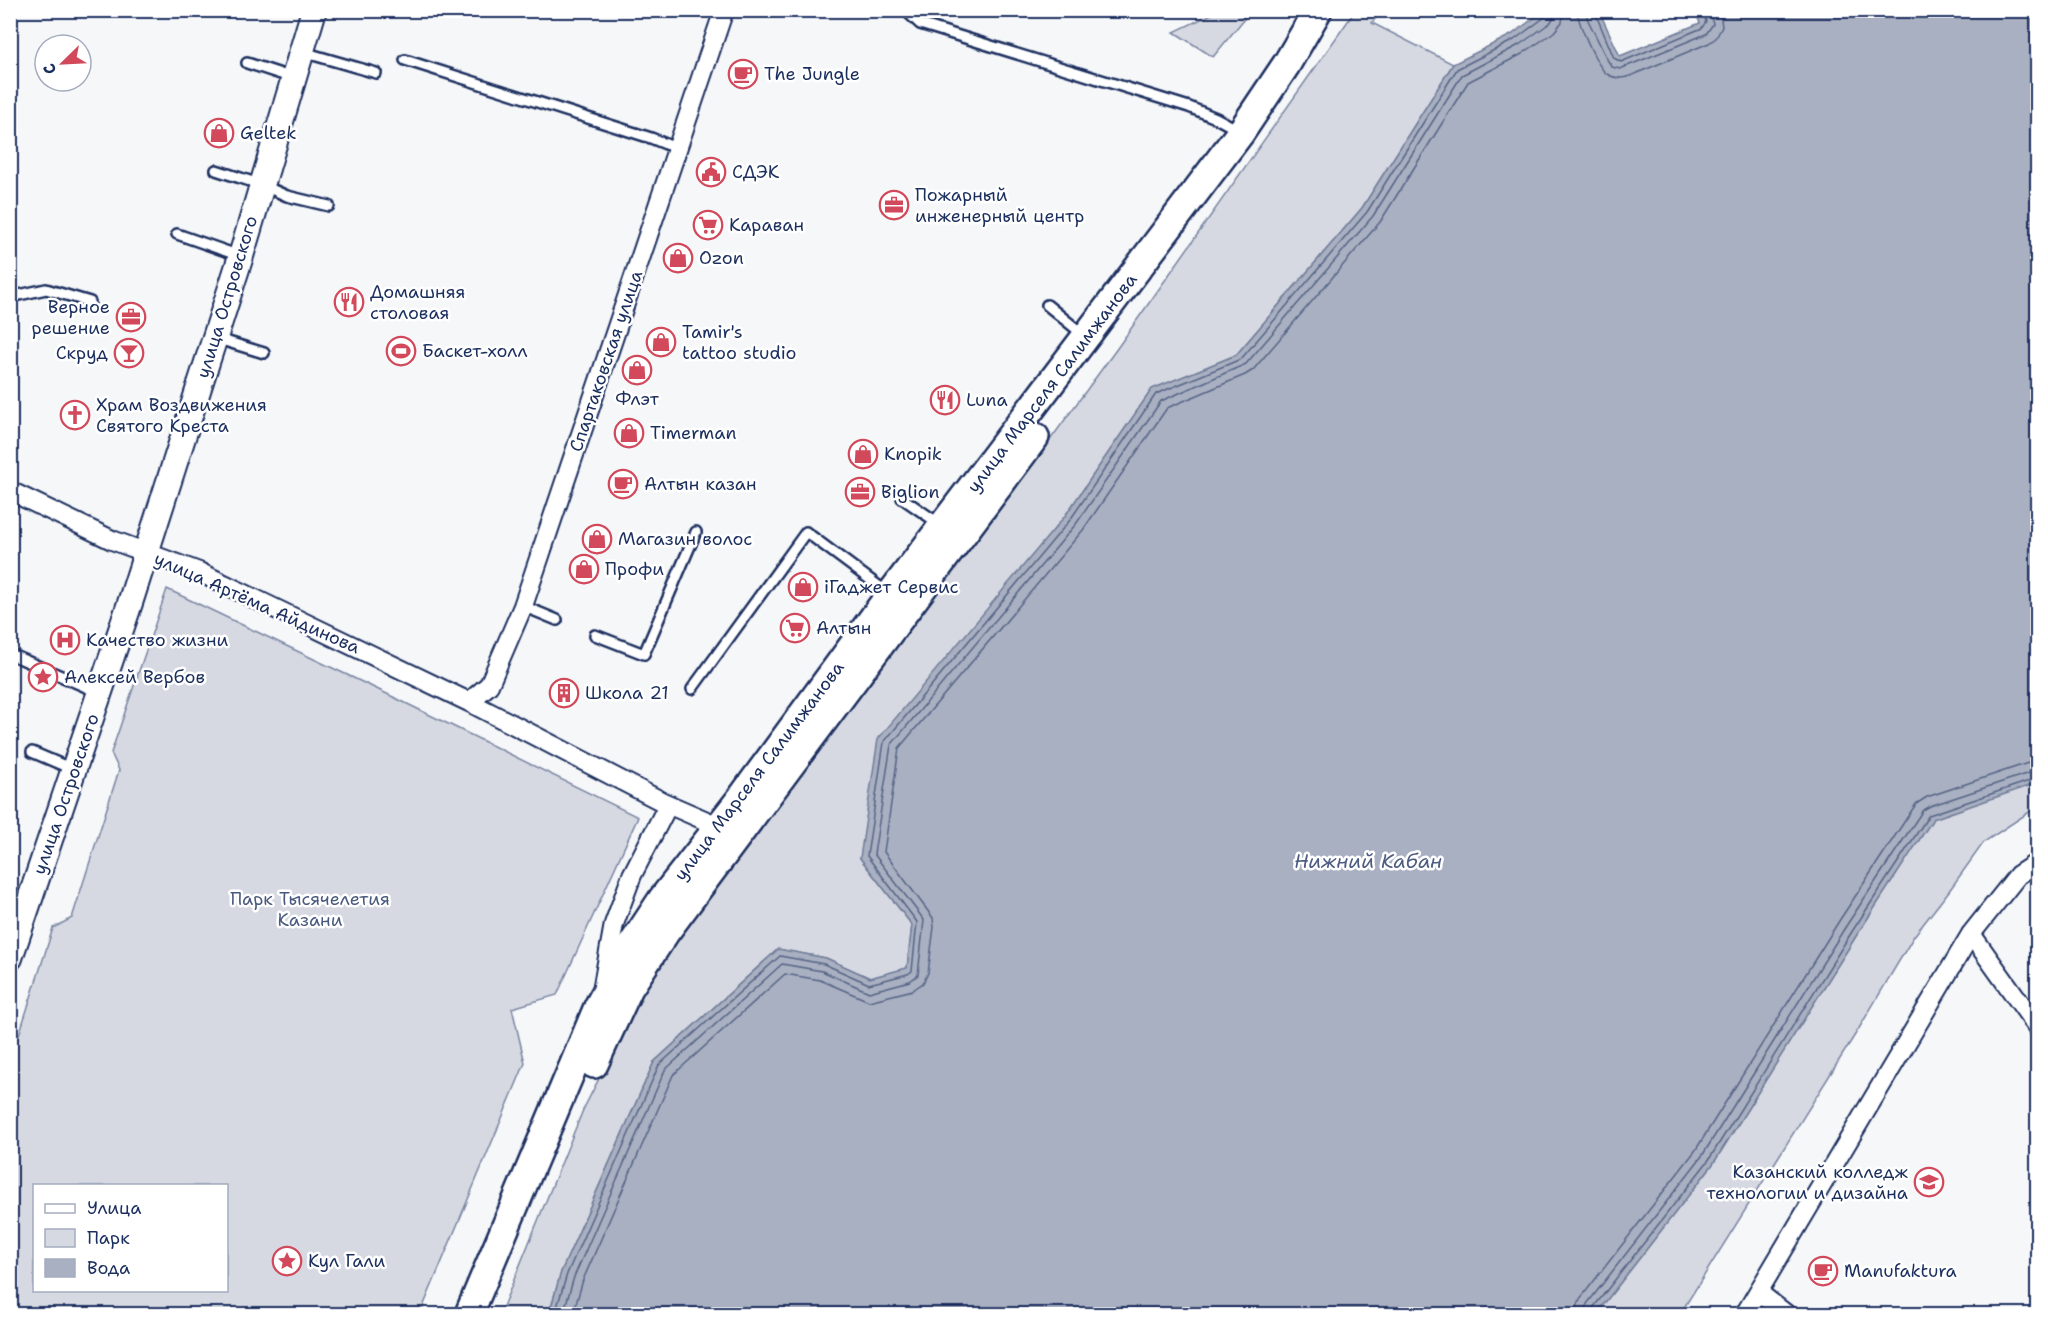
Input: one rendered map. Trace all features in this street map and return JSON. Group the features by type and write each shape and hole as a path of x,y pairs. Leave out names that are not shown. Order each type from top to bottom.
{"main road":[{"name":"улица Марселя Салимжанова","path":"469,1314 598,1007 630,948 663,898 1241,132 1286,65 1318,10"},
{"path":"489,1314 601,1048 629,988 665,933 1274,116 1337,10"}],"street":[{"name":"улица Островского","path":"10,958 22,910 74,770 146,553 241,256 314,10"},
{"name":"Спартаковская улица","path":"469,702 489,685 523,606 724,10"},
{"name":"улица Артёма Айдинова","path":"10,491 95,532 199,573 469,702 668,805 718,826"},
{"path":"598,1007 614,924 632,874 668,805"},
{"path":"1745,1314 1971,934 2018,875 2037,862"},
{"path":"1971,934 2037,1028"},
{"path":"1759,1293 1786,1314"}],"lane":[{"path":"905,10 920,24 1189,107 1241,132"},
{"path":"302,51 376,73"},
{"path":"405,60 678,148"},
{"path":"247,63 294,78"},
{"path":"216,171 262,185 287,196 329,206"},
{"path":"177,234 241,256"},
{"path":"10,297 46,289 90,302"},
{"path":"1047,305 1086,338"},
{"path":"214,337 264,353"},
{"path":"902,498 943,526"},
{"path":"595,635 644,654 696,532"},
{"path":"692,689 806,532 890,595"},
{"path":"523,606 557,620"},
{"path":"10,654 100,693"},
{"path":"32,752 74,770"}],"green space":[{"path":"1220,10 1234,11 1245,18 1213,57 1174,32"},
{"path":"1355,11 1381,11 1372,23 1453,64 1362,208 1236,355 1152,389 1065,516 860,858 912,925 907,968 870,978 826,958 778,949 654,1062 561,1272 549,1314 500,1314 583,1110 645,988 711,883 996,514 1118,347"},
{"name":"Парк Тысячелетия Казани","path":"167,589 638,817 557,995 512,1008 525,1063 420,1314 11,1314 11,1060 53,928 72,918 119,770 111,753"},
{"path":"2037,783 2037,807 1984,842 1914,936 1858,1030 1680,1314 1596,1314 1713,1164 1933,818"}],"water":[{"name":"Нижний Кабан","path":"1545,10 1599,11 1620,56 1700,23 1695,11 2037,11 2037,783 1933,819 1858,933 1713,1164 1596,1314 549,1314 561,1272 654,1062 778,949 826,958 870,978 907,968 912,925 860,858 878,739 1065,516 1152,389 1236,355 1362,208 1453,64 1511,35"}],"place":[{"name":"The Jungle","path":"743,74"},
{"name":"Geltek","path":"219,133"},
{"name":"СДЭК","path":"711,172"},
{"name":"Пожарный инженерный центр","path":"894,205"},
{"name":"Караван","path":"708,225"},
{"name":"Ozon","path":"678,258"},
{"name":"Домашняя столовая","path":"349,302"},
{"name":"Верное решение","path":"131,317"},
{"name":"Tamir's tattoo studio","path":"661,342"},
{"name":"Баскет-холл","path":"401,351"},
{"name":"Скруд","path":"129,353"},
{"name":"Флэт","path":"637,370"},
{"name":"Luna","path":"945,400"},
{"name":"Храм Воздвижения Святого Креста","path":"75,415"},
{"name":"Timerman","path":"629,433"},
{"name":"Knopik","path":"863,454"},
{"name":"Алтын казан","path":"623,484"},
{"name":"Biglion","path":"860,492"},
{"name":"Магазин волос","path":"597,539"},
{"name":"Профи","path":"584,569"},
{"name":"iГаджет Сервис","path":"803,587"},
{"name":"Алтын","path":"795,628"},
{"name":"Качество жизни","path":"65,640"},
{"name":"Алексей Вербов","path":"43,677"},
{"name":"Школа 21","path":"564,693"},
{"name":"Казанский колледж технологии и дизайна","path":"1929,1182"},
{"name":"Кул Гали","path":"287,1261"},
{"name":"Manufaktura","path":"1823,1271"}]}
